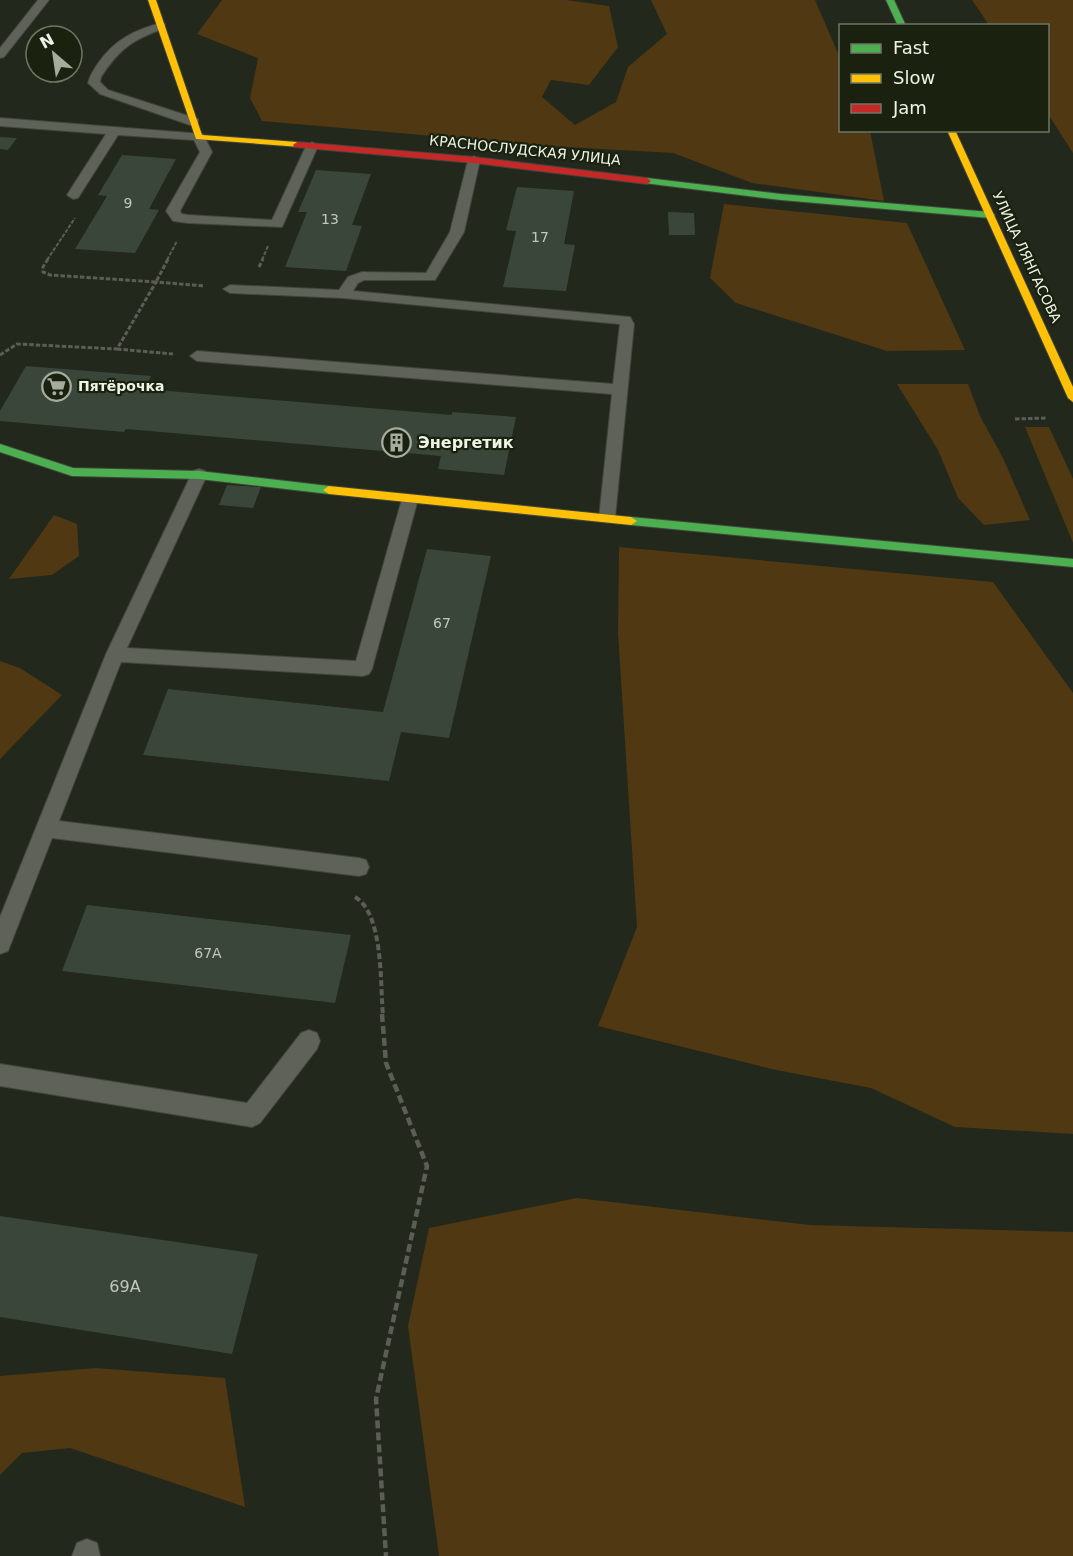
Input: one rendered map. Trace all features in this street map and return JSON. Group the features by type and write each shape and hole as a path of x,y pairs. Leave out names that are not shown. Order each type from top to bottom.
{"street":[{"path":"152,0 199,136"},
{"path":"890,0 901,24"},
{"name":"УЛИЦА ЛЯНГАСОВА","path":"952,132 1073,398"},
{"name":"КРАСНОСЛУДСКАЯ УЛИЦА","path":"199,136 474,160 781,197 990,215"},
{"path":"0,448 72,472 199,475 410,499 1073,563"}],"lane":[{"path":"0,55 44,0"},
{"path":"161,26 122,41 114,48 94,77 94,83 104,92 194,122"},
{"path":"0,123 199,136 206,152 173,211 178,218 188,219 277,224 312,146"},
{"path":"73,195 114,131"},
{"path":"343,294 353,280 362,276 423,279 430,277 457,232 474,160"},
{"path":"230,288 343,294 625,320 627,324 607,518"},
{"path":"197,356 620,390"},
{"path":"0,944 115,654 199,475"},
{"path":"115,654 363,669 410,499"},
{"path":"47,828 359,867"},
{"path":"0,1075 252,1115 309,1041"}],"path":[{"path":"73,195 77,212 43,267 43,272 50,275 230,288"},
{"path":"117,349 156,282 188,219"},
{"path":"250,290 277,224"},
{"path":"0,355 17,344 197,356"},
{"path":"1015,419 1046,418"},
{"path":"345,892 362,901 372,917 377,939 386,1063 427,1166 376,1400 386,1556"}],"shaded area":[{"path":"222,0 566,0 609,6 618,47 589,85 551,80 542,97 575,125 616,102 628,67 667,34 651,0 815,0 839,56 839,132 870,132 884,201 752,183 673,153 548,146 262,121 250,98 258,58 197,34"},
{"path":"972,0 1073,0 1073,153 1049,116 1049,24 988,24"},
{"path":"724,204 907,223 965,350 887,351 736,303 710,278"},
{"path":"897,384 968,384 980,416 1003,458 1030,520 984,525 958,498 938,450"},
{"path":"1025,427 1049,427 1073,479 1073,543"},
{"path":"54,515 77,524 79,556 52,575 9,579"},
{"path":"619,547 993,582 1073,693 1073,1134 955,1127 871,1088 776,1070 598,1026 637,927 618,633"},
{"path":"0,661 20,668 62,695 0,759"},
{"path":"577,1198 810,1225 1073,1232 1073,1556 439,1556 408,1326 429,1228"},
{"path":"96,1368 225,1378 245,1507 70,1448 22,1453 0,1475 0,1376"}],"building":[{"path":"0,137 17,138 8,150 0,149"},
{"path":"122,155 176,159 149,209 159,210 135,253 75,249 107,196 98,195"},
{"path":"316,170 371,174 352,225 362,226 346,271 285,267 307,212 298,212"},
{"path":"517,187 574,191 564,244 575,245 566,291 503,287 516,231 506,230"},
{"path":"668,212 694,213 695,235 669,235"},
{"name":"Энергетик","path":"26,366 151,376 145,389 452,415 452,412 516,417 504,475 438,469 441,456 126,429 124,432 0,421 0,411"},
{"path":"227,485 261,487 253,508 219,505"},
{"path":"427,549 491,556 449,738 401,732 389,781 143,755 168,689 383,712"},
{"path":"87,905 351,935 335,1003 62,971"},
{"path":"0,1216 258,1254 232,1354 0,1317"}],"traffic: fast":[{"path":"890,0 901,24"},
{"path":"647,181 781,197 990,215"},
{"path":"0,448 72,472 199,475 329,490"},
{"path":"631,521 1073,563"}],"traffic: slow":[{"path":"152,0 199,137 297,145"},
{"path":"952,132 1073,398"},
{"path":"329,490 631,521"}],"traffic: jam":[{"path":"297,145 474,160 647,181"}],"place":[{"name":"Пятёрочка","path":"57,386"},
{"name":"Энергетик","path":"397,442"}]}
